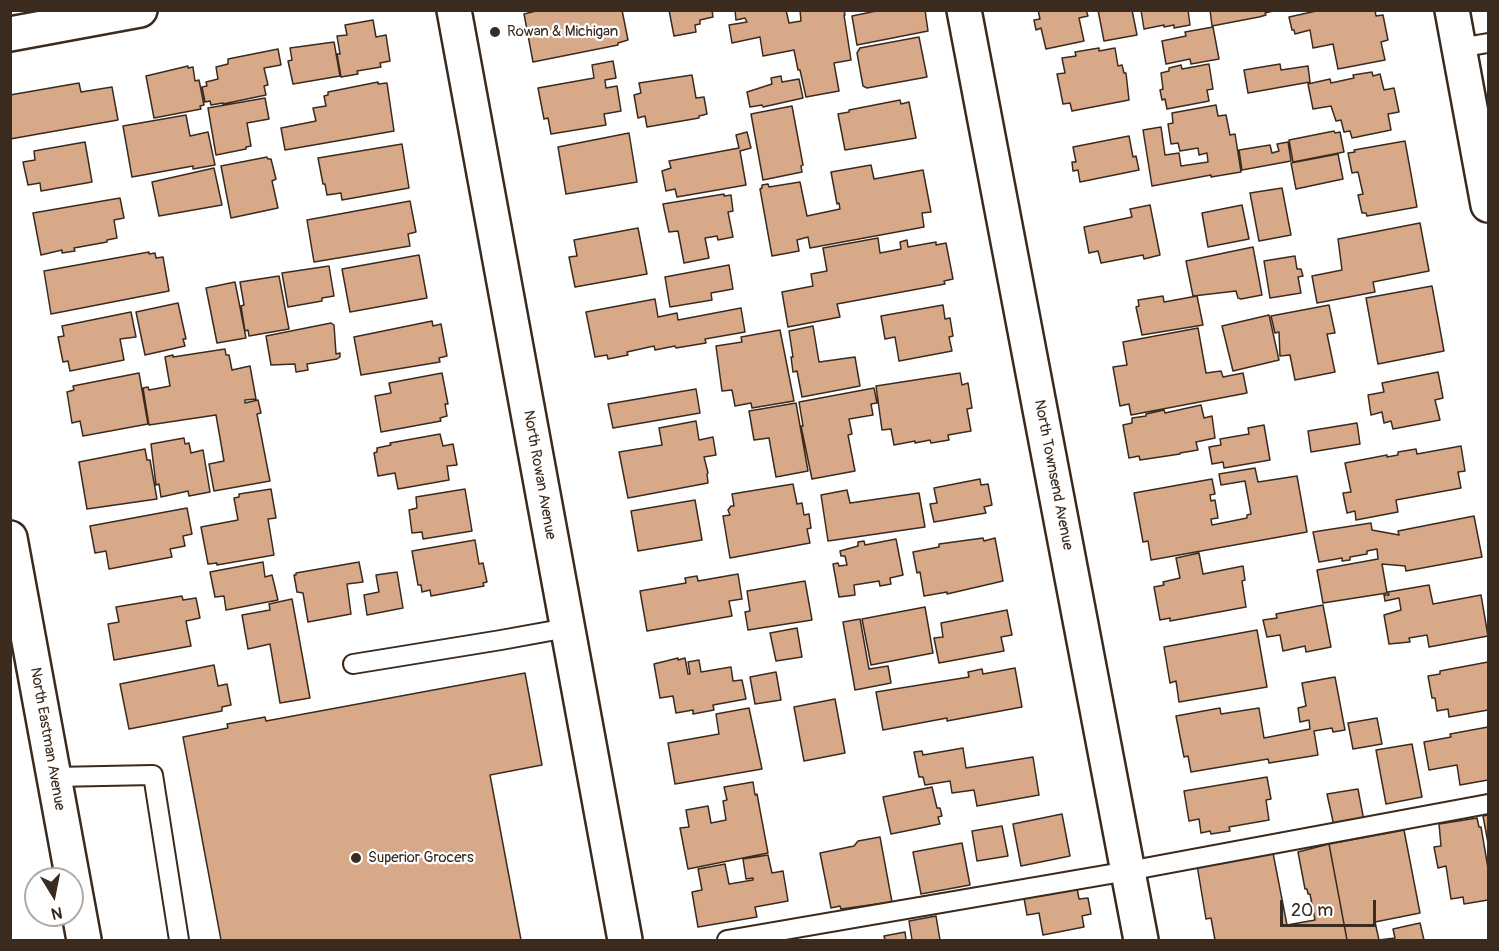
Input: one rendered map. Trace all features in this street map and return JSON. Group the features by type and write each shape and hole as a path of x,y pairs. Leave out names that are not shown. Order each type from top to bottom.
{"street":[{"path":"10,34 140,10"},
{"name":"North Rowan Avenue","path":"454,10 625,940"},
{"name":"North Townsend Avenue","path":"964,10 1141,940"},
{"path":"1452,10 1474,46 1488,205"},
{"name":"North Eastman Avenue","path":"10,538 84,940"}],"lane":[{"path":"353,664 567,628"},
{"path":"54,777 153,775 179,940"},
{"path":"727,940 1128,871 1488,804"}],"building":[{"path":"540,10 622,10 628,40 618,45 533,62 524,14"},
{"path":"669,10 712,10 713,17 700,20 700,24 695,25 696,32 674,36"},
{"path":"735,10 786,10 789,23 801,21 800,10 844,10 851,60 834,63 839,91 806,97 794,50 763,56 760,37 732,43 729,25 747,22 745,18 736,20"},
{"path":"881,10 925,10 928,31 857,45 852,16"},
{"path":"1038,10 1086,10 1088,16 1079,18 1084,41 1046,49 1041,28 1036,30 1034,20 1040,19"},
{"path":"1098,10 1132,10 1137,35 1104,41"},
{"path":"1141,10 1188,10 1190,25 1174,28 1174,25 1164,27 1164,25 1144,29"},
{"path":"1210,10 1277,10 1259,17 1212,26"},
{"path":"1321,10 1375,10 1376,16 1383,15 1388,40 1381,42 1385,60 1338,69 1333,44 1313,48 1310,30 1295,34 1292,30 1289,17"},
{"path":"373,20 376,37 386,35 390,61 380,63 381,67 357,71 358,74 341,77 337,36 347,35 345,25"},
{"path":"1213,27 1219,59 1191,64 1190,59 1166,64 1162,41 1186,36 1185,32"},
{"path":"919,37 927,77 867,88 863,86 857,53 860,48"},
{"path":"334,42 340,76 293,84 288,61 292,60 290,48"},
{"path":"1099,48 1099,51 1115,48 1118,66 1122,65 1126,73 1129,100 1072,111 1070,103 1063,104 1057,74 1065,73 1062,58 1076,56 1075,52"},
{"path":"278,49 281,65 264,68 268,85 264,86 266,95 223,104 211,105 210,101 205,102 202,87 207,86 206,82 218,79 216,67 228,64 228,59"},
{"path":"613,61 616,78 605,80 606,88 617,86 621,111 604,114 606,125 551,134 548,118 544,119 538,88 594,78 592,65"},
{"path":"1209,64 1213,89 1207,90 1209,101 1167,109 1160,90 1163,89 1161,73 1181,65 1182,69"},
{"path":"1280,64 1281,70 1308,66 1310,82 1248,93 1244,70"},
{"path":"188,66 188,68 193,67 195,81 199,80 204,105 200,106 201,109 154,118 146,76"},
{"path":"1372,72 1373,76 1380,74 1384,90 1394,88 1399,112 1388,114 1391,130 1352,138 1350,131 1344,132 1341,120 1336,121 1331,106 1313,109 1308,84 1330,79 1331,83 1354,78 1353,75"},
{"path":"692,75 696,98 704,97 707,114 699,118 647,127 645,116 638,118 634,95 641,93 639,83"},
{"path":"781,76 782,82 799,79 803,98 763,107 762,105 750,107 747,92 772,84 771,78"},
{"path":"378,82 378,84 387,83 394,131 285,150 281,128 316,121 313,108 326,106 324,96 328,95 328,92"},
{"path":"79,83 81,92 112,87 118,120 10,139 10,95"},
{"path":"265,98 269,119 247,123 251,146 216,155 208,108"},
{"path":"900,100 901,104 909,102 916,138 845,150 838,114"},
{"path":"1216,105 1218,116 1226,115 1230,135 1235,134 1241,172 1152,186 1143,130 1161,127 1165,155 1179,153 1181,166 1208,162 1207,153 1199,155 1198,148 1180,151 1178,143 1171,144 1168,124 1173,123 1172,113"},
{"path":"792,106 803,165 801,166 802,172 763,180 751,114"},
{"path":"186,115 190,136 208,132 215,165 193,169 193,166 132,177 123,126"},
{"path":"1334,131 1335,133 1340,132 1344,152 1293,162 1289,140"},
{"path":"747,132 751,148 740,151 746,185 677,197 675,189 666,191 662,171 671,168 669,161 739,148 736,135"},
{"path":"629,133 637,182 566,194 558,147"},
{"path":"1129,136 1133,157 1136,156 1139,170 1080,182 1078,170 1073,171 1072,162 1076,162 1073,147"},
{"path":"1405,141 1417,207 1367,216 1366,213 1362,213 1358,195 1363,194 1358,172 1352,173 1348,153"},
{"path":"85,142 92,182 41,191 40,183 28,185 23,162 35,160 34,151"},
{"path":"1288,142 1291,161 1242,170 1239,150 1270,145 1272,153 1279,151 1277,144"},
{"path":"402,144 409,188 342,200 341,193 327,195 318,158"},
{"path":"1338,154 1343,179 1296,189 1291,163"},
{"path":"267,157 271,159 276,179 272,181 278,208 231,218 221,166"},
{"path":"871,165 874,179 923,170 931,212 922,213 924,227 810,248 808,237 797,240 799,251 772,256 760,189 762,185 768,184 769,187 800,182 807,216 840,209 831,172"},
{"path":"214,168 222,205 159,216 152,182"},
{"path":"1282,188 1291,235 1259,241 1250,193"},
{"path":"724,194 724,196 731,195 733,211 728,212 733,237 718,240 717,236 705,238 709,258 684,263 678,231 669,232 663,204"},
{"path":"120,198 124,218 114,220 117,238 74,248 75,251 62,253 62,250 41,255 33,213"},
{"path":"410,201 416,232 408,234 410,246 314,262 307,220"},
{"path":"1150,205 1160,255 1144,259 1143,255 1101,263 1098,251 1089,253 1084,227 1132,217 1130,209"},
{"path":"1242,205 1249,239 1208,247 1202,213"},
{"path":"1420,223 1429,271 1373,282 1375,292 1317,303 1312,276 1342,270 1338,239"},
{"path":"638,228 647,274 575,287 569,257 577,256 574,240"},
{"path":"878,238 880,253 901,249 900,242 907,240 908,247 936,242 936,245 946,243 953,279 944,281 945,284 837,304 840,317 788,327 782,292 813,286 811,274 827,271 823,248"},
{"path":"1253,247 1262,295 1241,299 1238,298 1236,291 1193,296 1186,261"},
{"path":"149,252 149,254 155,253 156,258 163,257 169,291 51,314 44,271"},
{"path":"419,255 427,298 350,312 342,269"},
{"path":"1295,256 1297,269 1301,269 1303,276 1298,277 1301,293 1270,298 1264,261"},
{"path":"729,265 733,289 711,293 712,300 670,307 665,277"},
{"path":"329,266 334,296 322,298 322,301 288,307 282,273"},
{"path":"279,276 289,329 249,336 248,330 245,331 240,282"},
{"path":"235,282 246,338 217,343 206,288"},
{"path":"1432,286 1444,351 1378,364 1366,298"},
{"path":"1163,296 1164,302 1197,296 1203,325 1142,335 1136,307 1139,306 1138,300"},
{"path":"655,299 658,317 677,313 678,320 741,308 745,332 705,339 706,343 676,348 675,346 655,350 654,346 608,359 607,355 595,357 586,312"},
{"path":"178,303 186,339 183,339 185,346 145,355 136,312"},
{"path":"943,305 945,319 950,318 953,336 949,337 952,351 899,361 895,337 885,339 881,316"},
{"path":"1329,305 1335,333 1327,334 1335,372 1295,380 1290,355 1280,356 1279,332 1275,333 1271,316"},
{"path":"131,312 136,337 120,339 124,360 70,371 68,361 63,362 58,337 64,336 62,326"},
{"path":"1269,315 1279,360 1233,371 1222,326"},
{"path":"432,321 433,326 441,324 447,356 439,358 440,362 361,375 354,337"},
{"path":"331,323 334,325 336,354 340,353 340,357 307,364 308,370 296,372 295,364 271,365 266,336"},
{"path":"813,326 819,362 855,357 860,386 802,397 797,371 793,372 789,331"},
{"path":"1198,328 1206,373 1221,371 1223,377 1243,373 1247,393 1131,415 1129,404 1120,406 1113,367 1127,365 1123,342"},
{"path":"780,330 794,401 752,408 751,403 735,406 732,390 722,391 716,346 742,342 741,337"},
{"path":"225,349 226,355 229,355 232,370 250,366 256,399 245,400 245,403 258,400 261,413 257,414 270,481 214,491 209,464 224,461 216,415 149,425 143,388 148,387 149,390 170,386 165,357"},
{"path":"1438,372 1443,398 1435,400 1440,420 1393,429 1391,421 1384,423 1382,412 1371,415 1368,395 1384,392 1382,383"},
{"path":"139,373 148,424 83,436 80,421 72,423 67,392 74,390 73,386"},
{"path":"442,373 448,404 445,404 447,416 440,418 441,421 381,432 375,396 391,393 389,383"},
{"path":"960,373 962,385 968,383 972,408 967,409 971,431 948,435 949,440 931,443 930,440 915,443 915,441 894,445 891,429 882,430 876,386"},
{"path":"874,388 877,403 871,404 873,415 849,419 852,434 848,435 855,471 812,479 801,426 803,426 799,402"},
{"path":"696,389 700,413 613,428 608,404"},
{"path":"796,403 808,471 776,477 769,438 754,440 749,411"},
{"path":"1201,405 1204,418 1212,416 1215,438 1196,442 1198,450 1140,460 1139,456 1129,458 1123,425 1132,423 1132,418 1164,410 1165,413"},
{"path":"696,421 699,440 713,437 716,455 704,457 708,483 628,498 619,452 662,445 659,428"},
{"path":"1357,423 1360,444 1311,452 1308,431"},
{"path":"1264,425 1270,460 1224,468 1223,462 1212,464 1209,447 1221,445 1220,439 1249,434 1248,428"},
{"path":"440,434 443,446 453,444 457,465 447,466 449,480 398,489 395,473 378,476 374,453 377,452 377,448 391,445 390,443"},
{"path":"184,438 185,444 189,443 191,453 203,450 210,492 189,496 188,491 161,497 159,484 156,485 151,444"},
{"path":"1461,446 1465,471 1458,472 1461,488 1396,500 1398,512 1356,520 1355,511 1347,513 1343,493 1351,492 1345,463 1398,455 1398,452 1416,449 1417,454"},
{"path":"145,449 147,460 150,460 157,499 87,509 79,462"},
{"path":"1255,468 1258,482 1297,476 1307,532 1151,560 1148,541 1143,542 1134,493 1212,479 1215,494 1210,495 1211,501 1215,500 1218,518 1211,519 1212,525 1247,518 1247,515 1251,514 1245,481 1221,485 1219,474"},
{"path":"980,479 981,485 988,484 992,505 984,507 986,513 934,522 930,504 937,503 934,488"},
{"path":"793,484 797,504 802,503 804,515 809,514 811,528 807,529 810,543 730,558 723,516 730,515 728,510 734,506 732,494"},
{"path":"271,489 276,518 268,519 274,555 217,565 217,563 208,564 201,527 238,520 234,498 239,497 239,494"},
{"path":"465,489 472,531 423,539 422,532 412,533 409,510 417,508 416,497"},
{"path":"847,490 850,503 919,493 925,527 828,541 821,495"},
{"path":"695,500 702,540 638,551 631,511"},
{"path":"187,508 192,534 183,536 185,546 170,549 172,557 109,569 106,551 95,553 90,526"},
{"path":"1474,516 1482,557 1406,571 1405,566 1382,564 1387,593 1323,603 1317,570 1378,559 1377,549 1367,551 1367,554 1350,557 1350,560 1342,561 1342,558 1319,562 1313,532 1371,523 1372,530 1399,535 1398,531"},
{"path":"983,538 984,541 995,538 1003,581 947,594 947,592 924,596 920,572 917,573 913,552 939,547 939,544"},
{"path":"896,539 903,575 890,578 891,584 880,586 879,581 854,585 855,595 839,597 833,564 847,565 845,556 841,556 840,551 858,546 858,542 864,541 865,545"},
{"path":"475,540 479,564 483,563 487,582 483,583 484,586 431,596 430,590 422,592 421,585 418,585 412,551"},
{"path":"1199,553 1203,574 1243,566 1245,580 1242,581 1246,607 1170,621 1170,618 1160,620 1154,587 1180,578 1176,558"},
{"path":"263,562 265,577 272,575 278,600 226,610 224,596 215,597 210,572"},
{"path":"359,562 363,582 347,584 351,614 308,622 303,593 297,592 294,575"},
{"path":"397,572 403,608 367,615 364,595 379,592 376,575"},
{"path":"738,574 742,599 729,601 732,616 647,631 640,591 686,583 685,578 697,576 698,581"},
{"path":"805,581 812,620 748,630 745,612 750,611 747,591"},
{"path":"1429,585 1433,604 1481,595 1488,636 1429,647 1427,635 1409,638 1410,642 1389,644 1384,615 1401,610 1399,598 1385,601 1384,595 1389,595 1388,592"},
{"path":"182,596 183,600 196,598 200,618 186,621 191,646 114,660 108,624 119,622 116,607"},
{"path":"292,599 310,698 280,703 270,644 248,649 242,615 270,610 269,604"},
{"path":"1323,605 1331,647 1306,652 1305,646 1283,651 1280,635 1267,637 1263,620 1277,618 1276,614"},
{"path":"925,607 933,653 871,665 862,619"},
{"path":"1007,610 1012,635 1001,637 1004,651 939,663 934,638 943,637 941,623"},
{"path":"860,619 869,669 888,666 891,683 855,690 843,622"},
{"path":"797,628 802,657 776,661 770,633"},
{"path":"1257,630 1267,687 1179,702 1176,681 1170,683 1164,647"},
{"path":"678,658 678,660 685,658 688,674 690,674 688,662 699,660 701,672 731,667 733,681 742,680 746,699 713,705 714,710 693,714 693,710 676,713 673,696 660,698 654,664"},
{"path":"1488,662 1488,710 1449,717 1448,709 1437,711 1428,676 1440,674 1440,671"},
{"path":"214,665 218,686 227,684 231,705 222,707 222,711 129,729 120,684"},
{"path":"1015,668 1022,707 883,730 876,692 969,677 968,672 982,669 983,674"},
{"path":"776,672 781,700 755,704 750,677"},
{"name":"Superior Grocers","path":"525,673 542,765 490,775 521,940 221,940 183,737 228,728 227,724 265,717 266,721"},
{"path":"1335,677 1345,730 1333,732 1332,728 1314,731 1318,755 1269,763 1268,759 1191,772 1188,756 1184,757 1176,716 1220,708 1221,714 1259,708 1264,738 1310,729 1309,720 1300,722 1298,708 1306,706 1302,683"},
{"path":"835,699 845,753 804,761 794,707"},
{"path":"749,708 762,769 675,784 668,743 719,734 716,714"},
{"path":"1377,718 1382,744 1353,749 1348,723"},
{"path":"1488,727 1488,780 1460,785 1457,765 1429,770 1424,742 1451,737 1450,734"},
{"path":"1412,744 1422,797 1386,804 1376,750"},
{"path":"963,748 966,768 1033,757 1039,795 977,806 974,790 952,793 950,781 925,785 923,777 919,777 914,752 922,751 923,755"},
{"path":"1267,777 1271,799 1266,800 1269,820 1229,827 1230,831 1211,834 1210,831 1201,833 1199,819 1189,821 1184,791"},
{"path":"753,782 768,853 688,869 680,828 689,827 686,810 708,806 711,823 726,820 723,801 727,800 724,787"},
{"path":"932,787 937,808 940,808 942,816 938,817 940,824 891,834 883,797"},
{"path":"1358,789 1364,821 1334,826 1327,794"},
{"path":"1062,814 1070,856 1021,866 1013,824"},
{"path":"1488,815 1488,843 1483,816"},
{"path":"1477,818 1479,827 1481,827 1488,868 1488,900 1464,904 1463,897 1451,899 1446,866 1438,868 1434,847 1441,846 1439,824"},
{"path":"1002,826 1008,856 977,861 972,831"},
{"path":"1404,830 1420,913 1375,922 1379,940 1347,940 1329,844"},
{"path":"880,837 892,902 841,909 840,906 831,908 820,853 854,846 858,841"},
{"path":"962,843 970,885 921,894 913,852"},
{"path":"1329,844 1347,940 1215,940 1211,918 1206,919 1197,865 1273,853 1287,925 1315,920 1310,894 1305,889 1298,852"},
{"path":"768,855 772,873 783,871 788,901 755,907 757,917 698,927 692,892 702,890 698,869 725,864 729,884 753,880 753,878 746,879 743,859"},
{"path":"1077,888 1079,899 1088,898 1091,914 1082,916 1084,927 1043,935 1039,913 1027,915 1024,898"},
{"path":"936,916 940,940 912,940 909,921"},
{"path":"1420,923 1424,940 1379,940 1395,938 1393,929"},
{"path":"905,932 906,940 885,940 884,936"}],"place":[{"name":"Rowan & Michigan","path":"495,32"},
{"name":"Superior Grocers","path":"356,858"}]}
